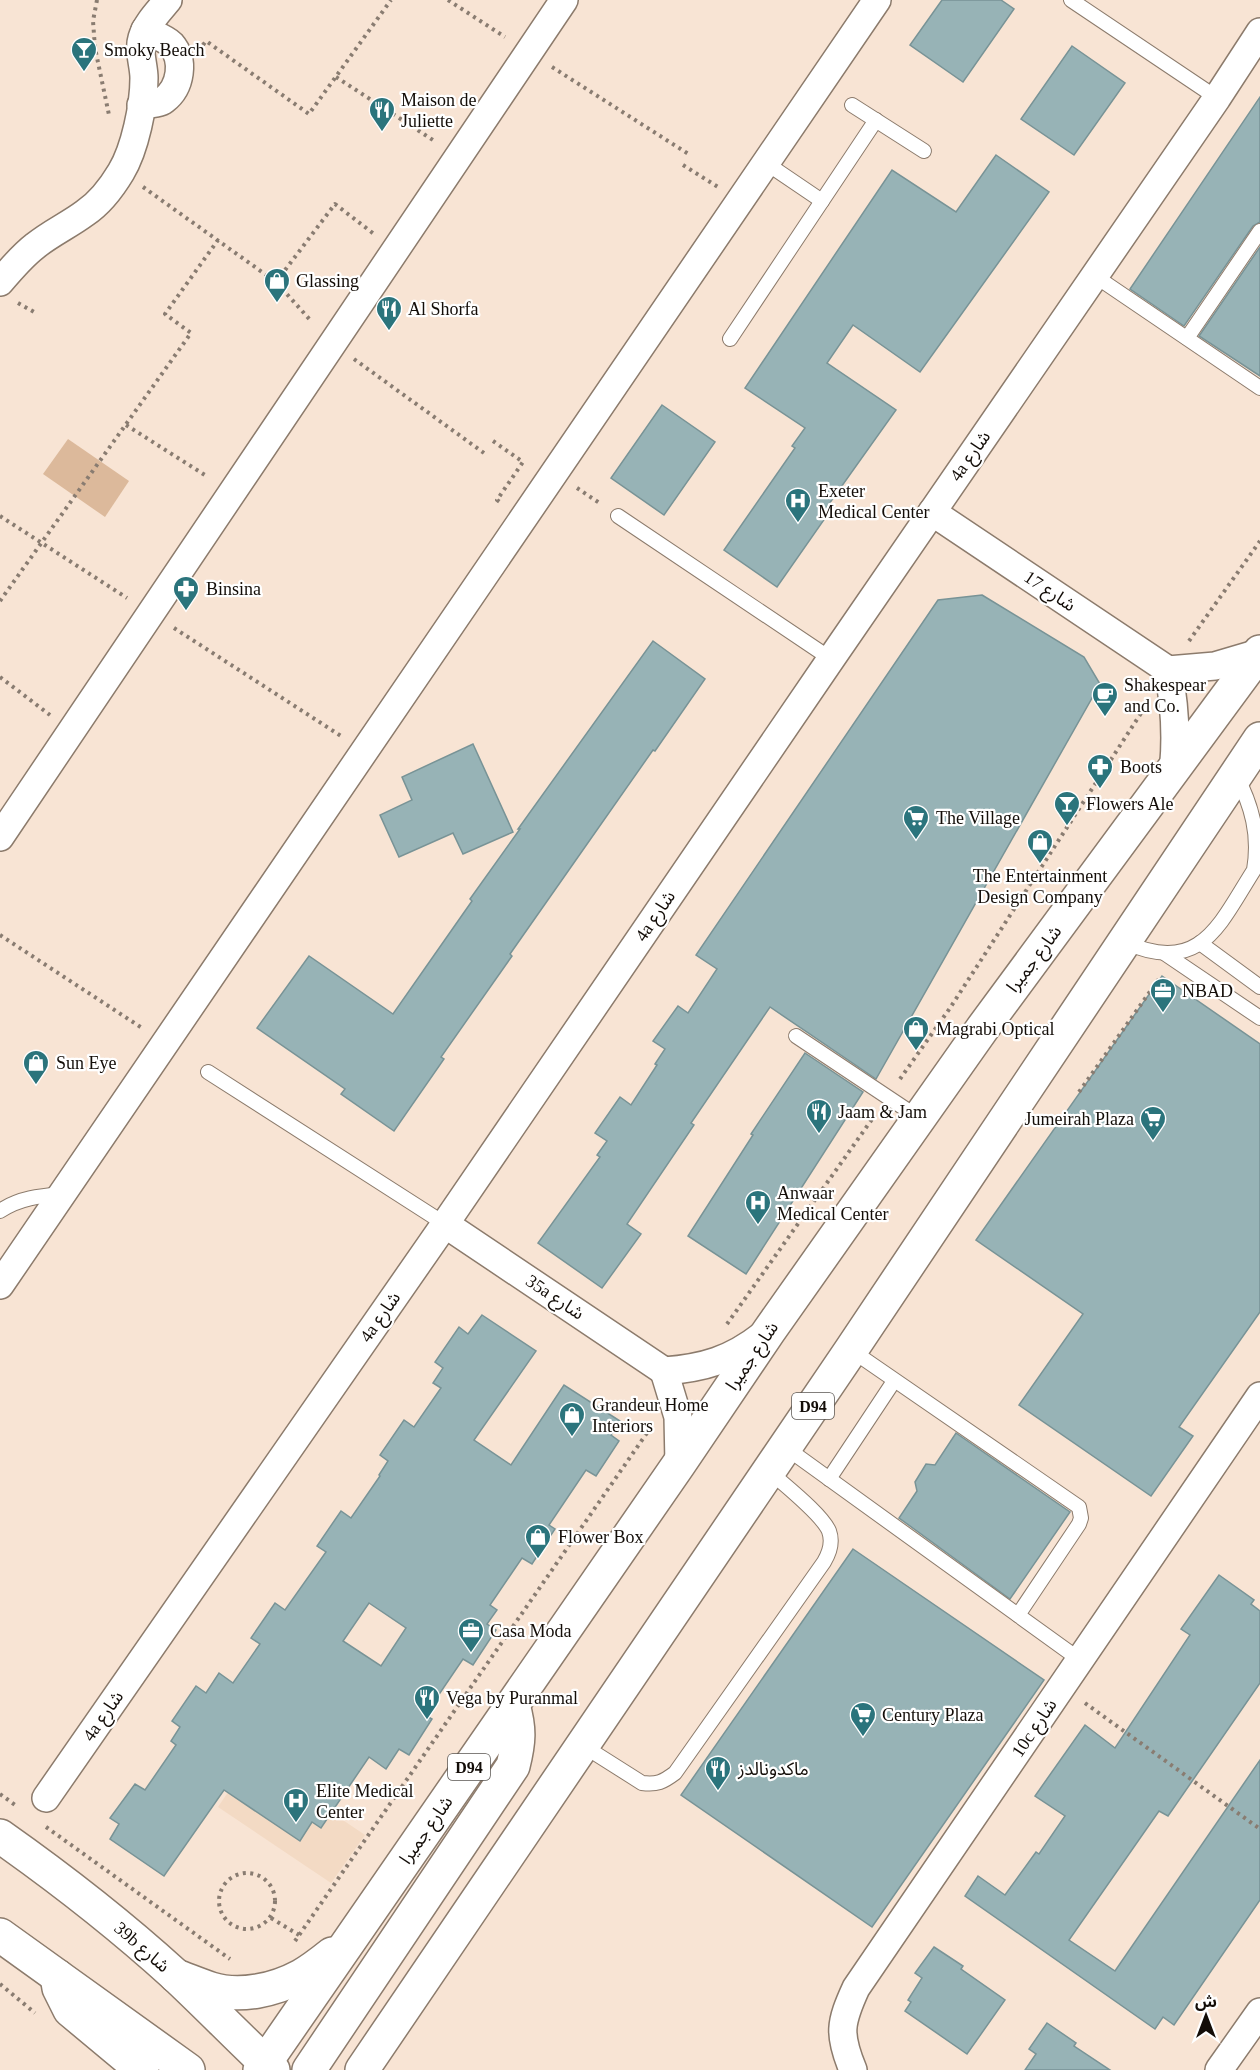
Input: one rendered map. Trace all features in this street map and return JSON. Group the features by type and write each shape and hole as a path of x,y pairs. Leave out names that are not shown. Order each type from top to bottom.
{"main road":[{"name":"شارع جميرا","path":"267,2068 348,1943 769,1331 997,1009 1260,653"},
{"name":"D94","path":"362,2070 777,1459 1124,942 1248,771 1260,740"},
{"path":"309,2070 513,1766 518,1747 519,1727 513,1705"},
{"name":"39b شارع","path":"0,1836 69,1887 176,1976 267,2068"},
{"path":"0,1935 189,2070"},
{"path":"176,1976 213,1990 236,1993 260,1991 303,1976 348,1943"},
{"path":"57,1976 63,2000 70,2010 142,2070"},
{"path":"379,2070 389,2031"}],"street":[{"path":"0,282 35,245 59,228 85,214 102,198 122,171 133,140 141,105 144,74 140,49 145,30 168,0"},
{"path":"0,837 564,0"},
{"path":"0,1285 877,0"},
{"path":"141,105 163,102 175,90 179,77 178,57 170,43 145,30"},
{"name":"4a شارع","path":"37,1811 445,1224 1260,32"},
{"name":"شارع 17","path":"932,512 1168,670"},
{"path":"1173,772 1176,721 1168,670 1215,666 1260,653"},
{"name":"35a شارع","path":"445,1224 664,1371"},
{"path":"679,1464 678,1417 664,1371 693,1369 720,1361 746,1348 769,1331"},
{"name":"10c شارع","path":"853,2070 843,2046 844,2016 856,1988 1260,1396"},
{"path":"1220,2070 1260,2012"}],"lane":[{"path":"1071,0 1217,98"},
{"path":"852,105 924,151"},
{"path":"730,339 876,120"},
{"path":"766,163 822,201"},
{"path":"1187,338 1260,231"},
{"path":"1095,276 1260,388"},
{"path":"618,516 831,659"},
{"path":"1124,942 1139,948 1178,953 1200,944 1213,933 1259,861 1258,821 1248,771"},
{"path":"1200,944 1260,987"},
{"path":"1164,953 1260,1018"},
{"path":"796,1035 919,1118"},
{"path":"207,1072 445,1224"},
{"path":"0,1211 9,1205 35,1196 62,1194"},
{"path":"850,1350 1078,1507 1081,1518 1078,1524 1018,1615"},
{"path":"829,1479 894,1381"},
{"path":"777,1459 829,1479 1080,1660"},
{"path":"582,1745 642,1783 653,1785 663,1783 675,1773 824,1562 830,1552 831,1540 828,1529 809,1508 777,1459"}],"path":[{"path":"97,0 93,21 95,48 109,108 109,118"},
{"path":"179,77 206,41 309,114 391,0"},
{"path":"448,0 690,155"},
{"path":"336,77 458,156"},
{"path":"122,171 276,282 332,343 484,453"},
{"path":"276,282 335,204 394,250"},
{"path":"0,601 192,333 165,314 218,240"},
{"path":"126,425 208,477"},
{"path":"569,482 618,516"},
{"path":"0,516 365,751"},
{"path":"722,1331 950,1008 1168,670 1260,541"},
{"path":"0,677 71,730"},
{"path":"0,935 166,1043"},
{"path":"292,1945 651,1427"},
{"path":"1062,1686 1260,1829"},
{"path":"0,1794 37,1811 264,1984 260,1991"},
{"path":"242,1872 256,1873 268,1880 275,1891 276,1905 271,1918 260,1927 246,1929 233,1926 223,1916 218,1903 221,1889 229,1878 242,1872"},
{"path":"271,1918 299,1935"}],"shaded area":[{"path":"68,439 129,481 105,517 43,474"},
{"name":"Elite Medical Center","path":"251,1758 365,1835 331,1883 218,1807"}],"building":[{"path":"942,0 1001,0 1014,9 963,82 910,45"},
{"path":"1072,46 1125,83 1074,155 1021,119"},
{"path":"1260,97 1260,222 1253,226 1184,326 1130,289"},
{"path":"996,155 1049,192 920,372 853,325 827,363 896,410 824,511 828,514 777,587 724,550 795,448 792,446 805,428 745,388 892,170 956,212"},
{"path":"1260,247 1260,376 1199,336"},
{"path":"662,405 715,442 664,515 611,478"},
{"path":"982,595 1084,657 1100,684 876,1079 770,1007 691,1123 694,1125 627,1224 641,1234 602,1288 538,1243 600,1157 597,1155 607,1141 595,1133 620,1097 631,1105 657,1065 655,1064 665,1049 653,1041 678,1006 688,1013 717,969 696,955 938,600"},
{"path":"653,641 705,679 510,954 512,956 441,1057 444,1059 394,1131 341,1094 345,1089 257,1028 309,956 393,1014 472,901 470,899 520,829 518,829"},
{"path":"473,744 513,832 463,854 453,833 399,857 380,815 412,800 402,777"},
{"name":"Jumeirah Plaza","path":"1162,976 1260,1044 1260,1312 1179,1427 1193,1436 1151,1496 1019,1405 1083,1314 976,1240"},
{"path":"805,1053 863,1092 746,1274 688,1236 753,1135 751,1134"},
{"path":"482,1315 536,1351 474,1440 511,1465 564,1385 620,1421 611,1435 619,1441 596,1476 586,1470 549,1525 555,1529 532,1564 522,1558 490,1605 497,1610 487,1624 496,1630 473,1665 463,1659 425,1715 432,1719 409,1755 399,1749 386,1769 369,1757 321,1828 312,1822 300,1841 224,1790 164,1876 110,1839 119,1824 110,1818 135,1784 145,1790 176,1745 171,1741 180,1727 172,1721 196,1686 206,1693 219,1673 233,1683 260,1644 251,1638 275,1603 285,1610 326,1552 317,1546 341,1511 351,1518 380,1476 388,1461 380,1455 404,1420 414,1427 441,1388 433,1383 443,1368 435,1362 459,1327 468,1334","holes":["369,1603 406,1628 381,1666 343,1641"]},
{"path":"956,1433 1070,1512 1010,1599 899,1518 917,1491 915,1482 926,1464 935,1465"},
{"name":"Century Plaza","path":"853,1549 1044,1680 872,1927 681,1795"},
{"path":"1219,1575 1254,1600 1251,1604 1260,1611 1260,1683 1168,1816 1159,1811 1069,1940 1115,1971 1260,1760 1260,1900 1174,2025 1163,2017 1155,2029 965,1896 978,1876 1005,1895 1036,1852 1039,1854 1065,1816 1035,1796 1085,1725 1115,1748 1190,1635 1181,1629"},
{"path":"934,1947 963,1966 961,1969 1005,2000 967,2054 905,2011 911,2002 908,2000 922,1978 915,1973"},
{"path":"1047,2023 1076,2043 1074,2046 1110,2070 1025,2070 1036,2054 1029,2049"}],"place":[{"name":"Smoky Beach","path":"84,73"},
{"name":"Maison de Juliette","path":"382,133"},
{"name":"Glassing","path":"277,304"},
{"name":"Al Shorfa","path":"389,332"},
{"name":"Exeter Medical Center","path":"798,524"},
{"name":"Binsina","path":"186,612"},
{"name":"Shakespear and Co.","path":"1105,718"},
{"name":"Boots","path":"1100,790"},
{"name":"Flowers Ale","path":"1067,827"},
{"name":"The Village","path":"916,841"},
{"name":"The Entertainment Design Company","path":"1040,865"},
{"name":"NBAD","path":"1163,1014"},
{"name":"Magrabi Optical","path":"916,1052"},
{"name":"Sun Eye","path":"36,1086"},
{"name":"Jaam & Jam","path":"819,1135"},
{"name":"Jumeirah Plaza","path":"1153,1142"},
{"name":"Anwaar Medical Center","path":"758,1226"},
{"name":"Grandeur Home Interiors","path":"572,1438"},
{"name":"Flower Box","path":"538,1560"},
{"name":"Casa Moda","path":"471,1654"},
{"name":"Vega by Puranmal","path":"427,1721"},
{"name":"Century Plaza","path":"863,1738"},
{"name":"ماكدونالدز","path":"718,1792"},
{"name":"Elite Medical Center","path":"296,1824"}]}
